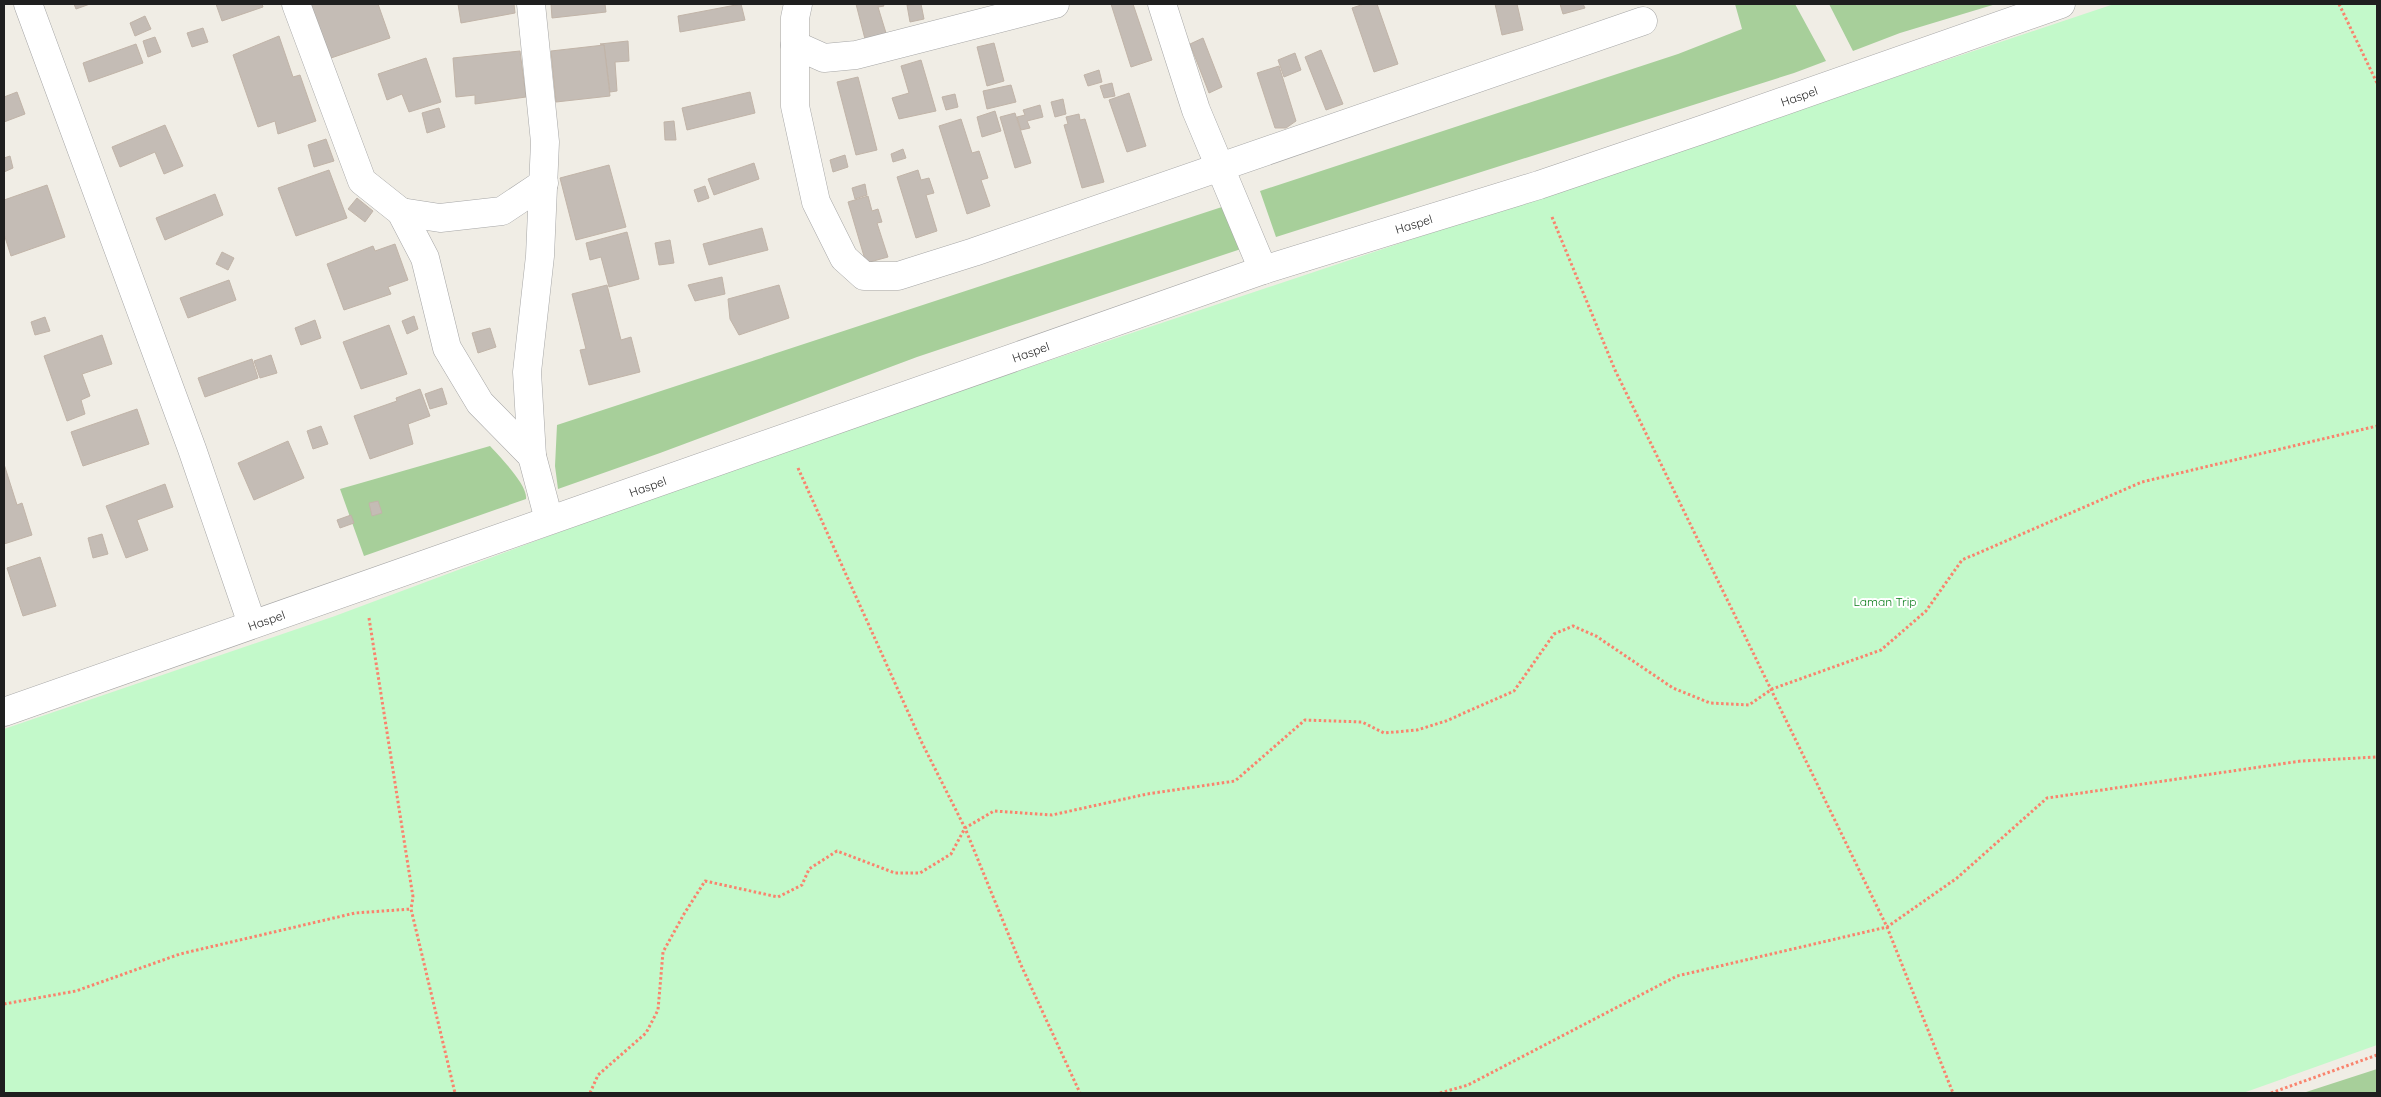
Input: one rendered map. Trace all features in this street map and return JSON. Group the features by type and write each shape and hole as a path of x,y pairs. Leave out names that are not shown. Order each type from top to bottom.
{"street":[{"path":"28,4 192,449 252,624"},
{"path":"296,4 362,181 402,212 425,258 447,348 480,403 532,456"},
{"path":"531,4 546,142 540,256 527,372 532,456 549,520"},
{"path":"798,4 795,18 795,106 816,202 844,258 864,276 898,276 1222,167 1643,21"},
{"path":"795,45 824,58 856,55 1054,4"},
{"path":"1162,4 1196,110 1222,167 1263,270"},
{"name":"Haspel","path":"4,712 1263,270 1539,185 2061,4"},
{"path":"402,212 440,218 502,211 544,183"}],"path":[{"path":"2339,4 2377,82"},
{"path":"1539,185 1615,370 1887,927 1953,1093"},
{"path":"590,1093 598,1075 646,1033 658,1010 663,952 684,914 705,882 778,897 802,885 809,869 837,851 895,874 920,873 951,854 965,828 994,811 1052,815 1146,794 1235,781 1305,720 1362,722 1384,733 1417,730 1446,721 1514,691 1554,634 1573,626 1596,636 1673,688 1710,703 1749,705 1772,689 1881,650 1926,612 1962,560 2133,486 2377,426"},
{"path":"788,437 789,448 877,646 922,743 965,828 1022,965 1080,1093"},
{"path":"363,585 413,896 411,909 455,1093"},
{"path":"1440,1093 1468,1085 1677,976 1887,927 1957,878 2047,798 2301,760 2377,758"},
{"path":"4,1004 76,991 180,954 355,913 411,909"},
{"path":"2271,1093 2377,1055"}],"green space":[{"path":"1735,4 1795,4 1826,61 1794,73 1276,237 1260,191 1678,54 1742,29"},
{"path":"1829,4 1996,4 1900,33 1853,51"},
{"name":"Laman Trip","path":"2114,4 2377,4 2377,1045 2243,1093 4,1093 4,729 335,616 747,462"},
{"path":"1228,205 1244,248 917,357 558,489 555,466 557,425"},
{"path":"490,446 523,486 526,499 364,556 340,489"},
{"path":"2377,1069 2377,1093 2303,1093"}],"building":[{"path":"74,4 90,4 76,9"},
{"path":"216,4 262,4 263,7 222,21"},
{"path":"378,4 390,38 331,58 311,5"},
{"path":"458,4 514,4 515,13 461,23"},
{"path":"551,4 605,4 606,12 552,18"},
{"path":"741,4 745,20 680,32 678,16"},
{"path":"856,4 883,4 884,6 878,7 886,33 865,39"},
{"path":"921,4 924,19 910,22 907,5"},
{"path":"1111,4 1133,4 1152,60 1131,67"},
{"path":"1364,4 1377,4 1398,64 1374,72 1352,8"},
{"path":"1495,4 1517,4 1523,30 1502,35"},
{"path":"1560,4 1583,4 1585,8 1563,14"},
{"path":"145,16 151,29 135,36 130,23"},
{"path":"203,28 208,42 192,47 187,33"},
{"path":"279,36 293,77 300,75 316,121 278,134 275,121 258,127 233,55"},
{"path":"155,37 161,52 148,57 143,41"},
{"path":"1203,38 1222,87 1209,93 1190,44"},
{"path":"628,41 629,61 615,62 617,91 610,92 604,45 600,44"},
{"path":"994,43 1004,81 987,86 977,47"},
{"path":"136,44 143,63 89,82 83,63"},
{"path":"604,45 610,96 556,102 551,51"},
{"path":"1321,50 1343,104 1326,110 1305,57"},
{"path":"520,51 526,97 475,104 475,95 456,97 453,58"},
{"path":"1295,53 1301,70 1284,77 1278,60"},
{"path":"426,58 441,102 409,112 402,94 387,100 378,74"},
{"path":"921,60 936,111 899,119 892,98 909,93 901,66"},
{"path":"1279,66 1296,121 1286,128 1275,128 1257,73"},
{"path":"1099,70 1102,82 1088,86 1084,75"},
{"path":"858,77 877,150 856,155 837,82"},
{"path":"1112,83 1115,96 1104,98 1100,86"},
{"path":"1011,85 1016,102 987,109 983,91"},
{"path":"17,92 25,114 4,122 4,97"},
{"path":"750,92 755,113 687,130 682,108"},
{"path":"1129,93 1146,146 1127,152 1109,100"},
{"path":"955,94 958,107 946,110 942,97"},
{"path":"1063,99 1066,114 1055,117 1051,102"},
{"path":"1040,105 1043,117 1027,121 1030,128 1021,130 1017,117 1025,115 1023,110"},
{"path":"439,108 445,127 427,133 422,113"},
{"path":"995,111 1001,131 982,137 977,117"},
{"path":"1015,113 1031,163 1015,168 1000,117"},
{"path":"1079,114 1080,120 1085,119 1104,182 1082,188 1064,125 1068,124 1066,117"},
{"path":"961,119 972,153 979,151 988,178 981,180 990,206 967,214 939,126"},
{"path":"674,121 676,140 665,140 664,122"},
{"path":"165,125 183,166 164,174 155,152 120,167 112,147"},
{"path":"326,139 334,161 314,167 308,145"},
{"path":"903,149 906,158 893,162 891,154"},
{"path":"845,155 848,167 833,172 830,160"},
{"path":"10,156 13,168 4,172 4,158"},
{"path":"754,163 759,179 714,195 708,179"},
{"path":"609,165 626,227 576,240 560,178"},
{"path":"329,170 347,218 296,236 278,188"},
{"path":"918,170 921,180 929,178 934,193 926,195 937,231 916,238 897,177"},
{"path":"865,184 867,195 855,199 852,188"},
{"path":"47,185 65,237 11,256 4,234 4,200"},
{"path":"705,186 709,198 698,202 694,190"},
{"path":"215,194 223,215 165,240 156,218"},
{"path":"868,196 872,211 878,209 882,222 877,223 888,257 866,263 848,202"},
{"path":"357,198 373,211 365,222 348,209"},
{"path":"762,228 768,250 709,265 703,244"},
{"path":"627,232 639,279 609,287 601,257 590,260 586,243"},
{"path":"670,240 674,263 659,265 655,243"},
{"path":"395,244 408,280 388,287 391,294 344,310 327,264 373,246 375,251"},
{"path":"222,252 234,258 228,270 216,264"},
{"path":"722,277 725,294 695,301 688,285"},
{"path":"229,280 236,300 188,318 180,298"},
{"path":"607,285 621,340 631,337 640,372 589,385 580,350 586,349 572,294"},
{"path":"779,285 789,318 739,335 730,319 728,299"},
{"path":"414,316 418,329 407,334 402,321"},
{"path":"45,317 50,331 35,335 31,322"},
{"path":"315,320 321,338 301,345 295,328"},
{"path":"389,325 407,374 361,389 343,342"},
{"path":"490,328 496,347 478,353 472,333"},
{"path":"102,335 112,364 82,374 90,396 81,400 85,414 67,421 44,356"},
{"path":"271,355 277,373 260,378 254,361"},
{"path":"252,359 258,378 205,397 198,378"},
{"path":"442,388 447,404 430,409 425,394"},
{"path":"420,389 430,416 408,424 413,444 370,459 354,416 397,401 396,398"},
{"path":"137,409 149,444 83,466 71,432"},
{"path":"321,426 328,444 313,449 307,431"},
{"path":"288,441 304,478 254,500 238,463"},
{"path":"4,464 17,505 22,503 32,535 4,544"},
{"path":"165,484 173,507 137,520 148,550 126,558 106,506"},
{"path":"378,501 382,513 372,516 369,503"},
{"path":"351,515 354,523 340,528 337,520"},
{"path":"102,534 108,554 93,558 88,538"},
{"path":"40,557 56,606 23,616 7,568"}]}
